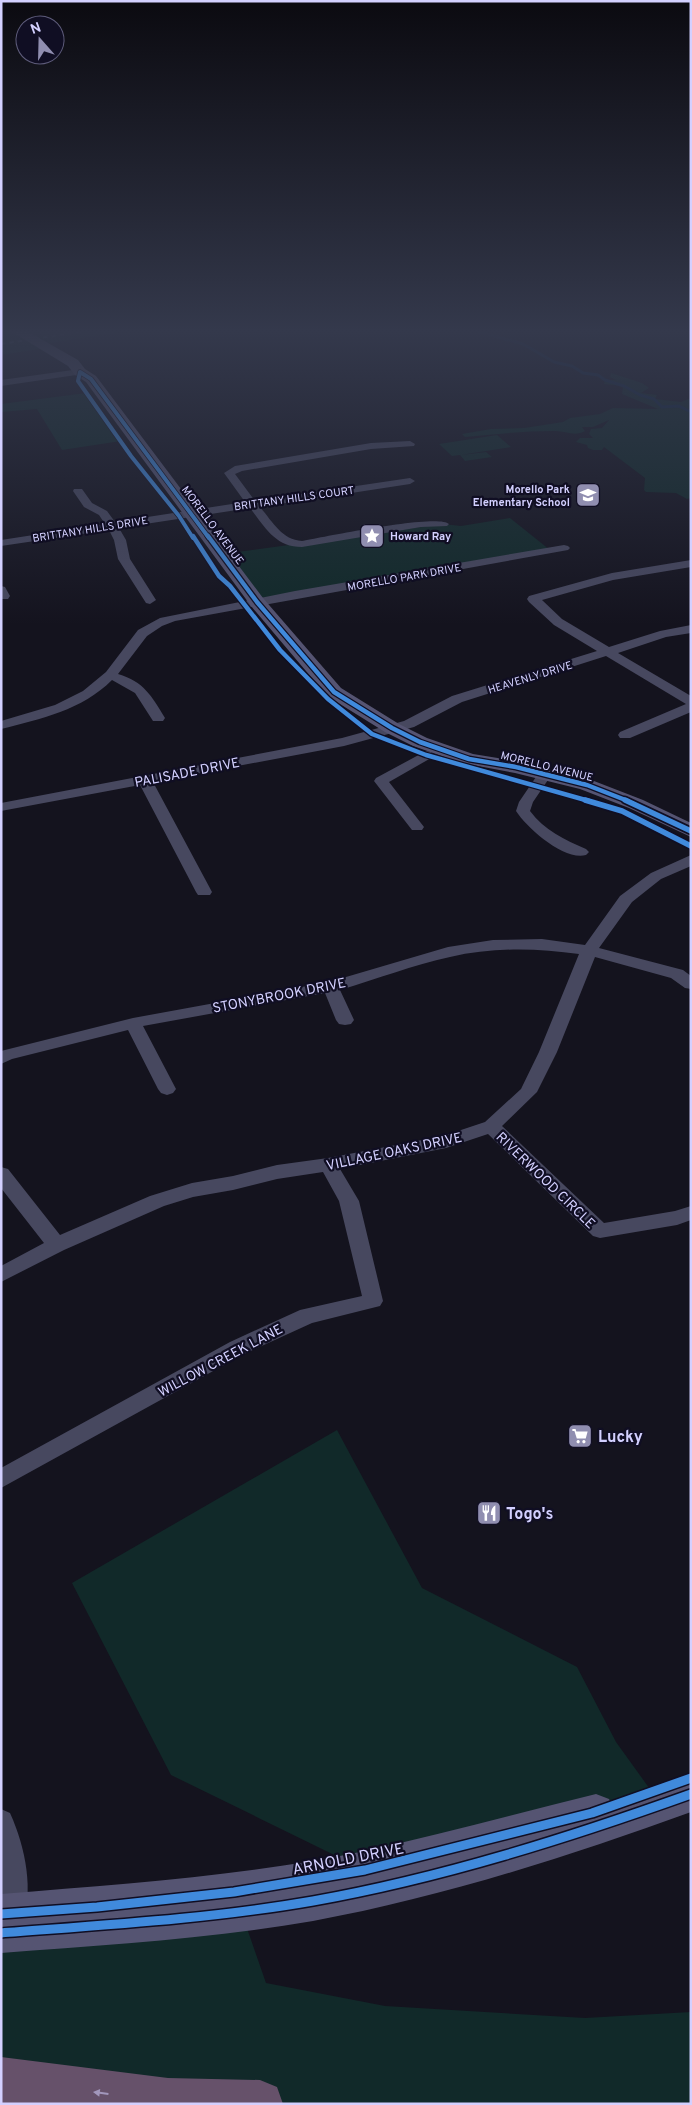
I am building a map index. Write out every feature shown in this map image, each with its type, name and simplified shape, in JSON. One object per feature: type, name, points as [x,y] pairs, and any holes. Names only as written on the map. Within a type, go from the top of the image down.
[{"type":"highway","points":[[1,2080],[177,2102],[260,2104]]},
{"type":"street","name":"MORELLO AVENUE","points":[[111,428],[131,456],[185,514],[219,576],[251,604],[334,692],[392,728],[420,742],[469,759],[541,780],[622,811],[691,846]]},
{"type":"street","points":[[410,444],[394,444],[338,451],[232,470],[230,472],[231,477],[252,504],[283,540],[290,544],[302,544],[421,524],[443,524]]},
{"type":"street","name":"BRITTANY HILLS COURT","points":[[185,514],[410,482]]},
{"type":"street","points":[[78,491],[88,505],[103,513],[113,527],[120,540],[124,558],[150,600]]},
{"type":"street","name":"BRITTANY HILLS DRIVE","points":[[1,543],[113,527],[185,514]]},
{"type":"street","name":"MORELLO PARK DRIVE","points":[[1,725],[34,717],[67,704],[91,691],[109,676],[135,638],[158,624],[186,616],[564,548]]},
{"type":"street","points":[[691,563],[612,577],[533,599],[558,622],[691,702]]},
{"type":"street","name":"MORELLO AVENUE","points":[[251,604],[280,650],[328,699],[372,734],[426,755],[541,780],[587,785],[628,801],[691,831]]},
{"type":"street","name":"HEAVENLY DRIVE","points":[[372,734],[409,724],[457,699],[664,634],[691,629]]},
{"type":"street","points":[[109,676],[129,681],[142,690],[158,718]]},
{"type":"street","points":[[625,735],[691,707]]},
{"type":"street","name":"PALISADE DRIVE","points":[[1,806],[344,742],[372,734]]},
{"type":"street","points":[[417,827],[381,780],[426,755]]},
{"type":"street","points":[[145,780],[204,892]]},
{"type":"street","points":[[541,780],[522,811],[529,821],[548,837],[581,852]]},
{"type":"street","name":"VILLAGE OAKS DRIVE","points":[[1,1275],[57,1245],[156,1201],[192,1190],[278,1172],[328,1165],[446,1142],[491,1126],[528,1092],[548,1052],[589,950],[626,899],[656,876],[691,860]]},
{"type":"street","name":"STONYBROOK DRIVE","points":[[1,1058],[6,1055],[133,1023],[331,987],[448,952],[494,945],[542,944],[589,950]]},
{"type":"street","points":[[589,950],[677,974],[691,984]]},
{"type":"street","points":[[331,987],[345,1020]]},
{"type":"street","points":[[133,1023],[167,1089]]},
{"type":"street","name":"RIVERWOOD CIRCLE","points":[[491,1126],[600,1231],[676,1218],[691,1213]]},
{"type":"street","name":"WILLOW CREEK LANE","points":[[1,1479],[237,1348],[307,1316],[373,1301],[349,1201],[328,1165]]},
{"type":"street","points":[[1,1174],[57,1245]]},
{"type":"street","name":"ARNOLD DRIVE","points":[[6,1924],[106,1906],[234,1892],[365,1870],[592,1813],[691,1778]]},
{"type":"street","points":[[1,1822],[14,1875],[6,1924],[179,1918],[311,1901],[375,1889],[435,1874],[588,1830],[691,1794]]},
{"type":"green space","points":[[49,428],[112,428],[121,441],[62,450]]},
{"type":"green space","points":[[583,428],[585,431],[578,434],[544,431],[465,437],[462,434],[491,429]]},
{"type":"green space","points":[[691,428],[691,498],[687,499],[676,493],[646,492],[644,490],[645,478],[604,447],[602,450],[593,450],[588,448],[587,445],[576,442],[580,438],[593,438],[589,434],[591,429]]},
{"type":"green space","points":[[497,435],[511,447],[461,455],[486,452],[492,457],[465,461],[460,455],[452,456],[439,444]]},
{"type":"green space","points":[[510,518],[550,550],[257,602],[222,554],[443,524],[461,526]]},
{"type":"green space","points":[[337,1430],[422,1588],[577,1667],[616,1742],[652,1792],[365,1870],[171,1775],[72,1583]]},
{"type":"green space","points":[[241,1911],[266,1983],[385,2006],[585,2018],[691,2012],[691,2104],[260,2104],[1,2080],[1,1933]]},
{"type":"cycle path","points":[[111,428],[179,516],[219,576],[230,586],[280,650],[328,699],[372,734],[426,755],[537,785],[622,811],[691,846]]},
{"type":"cycle path","points":[[128,428],[257,602],[334,692],[392,728],[420,742],[469,759],[516,767],[587,785],[636,804],[691,831]]},
{"type":"cycle path","points":[[1,1914],[97,1907],[234,1892],[365,1870],[592,1813],[691,1778]]},
{"type":"cycle path","points":[[1,1933],[157,1921],[274,1907],[361,1892],[457,1869],[552,1841],[691,1794]]},
{"type":"place","name":"Morello Park Elementary School","points":[[588,495]]},
{"type":"place","name":"Howard Ray","points":[[372,536]]},
{"type":"place","name":"Lucky","points":[[580,1436]]},
{"type":"place","name":"Togo's","points":[[489,1513]]}]
